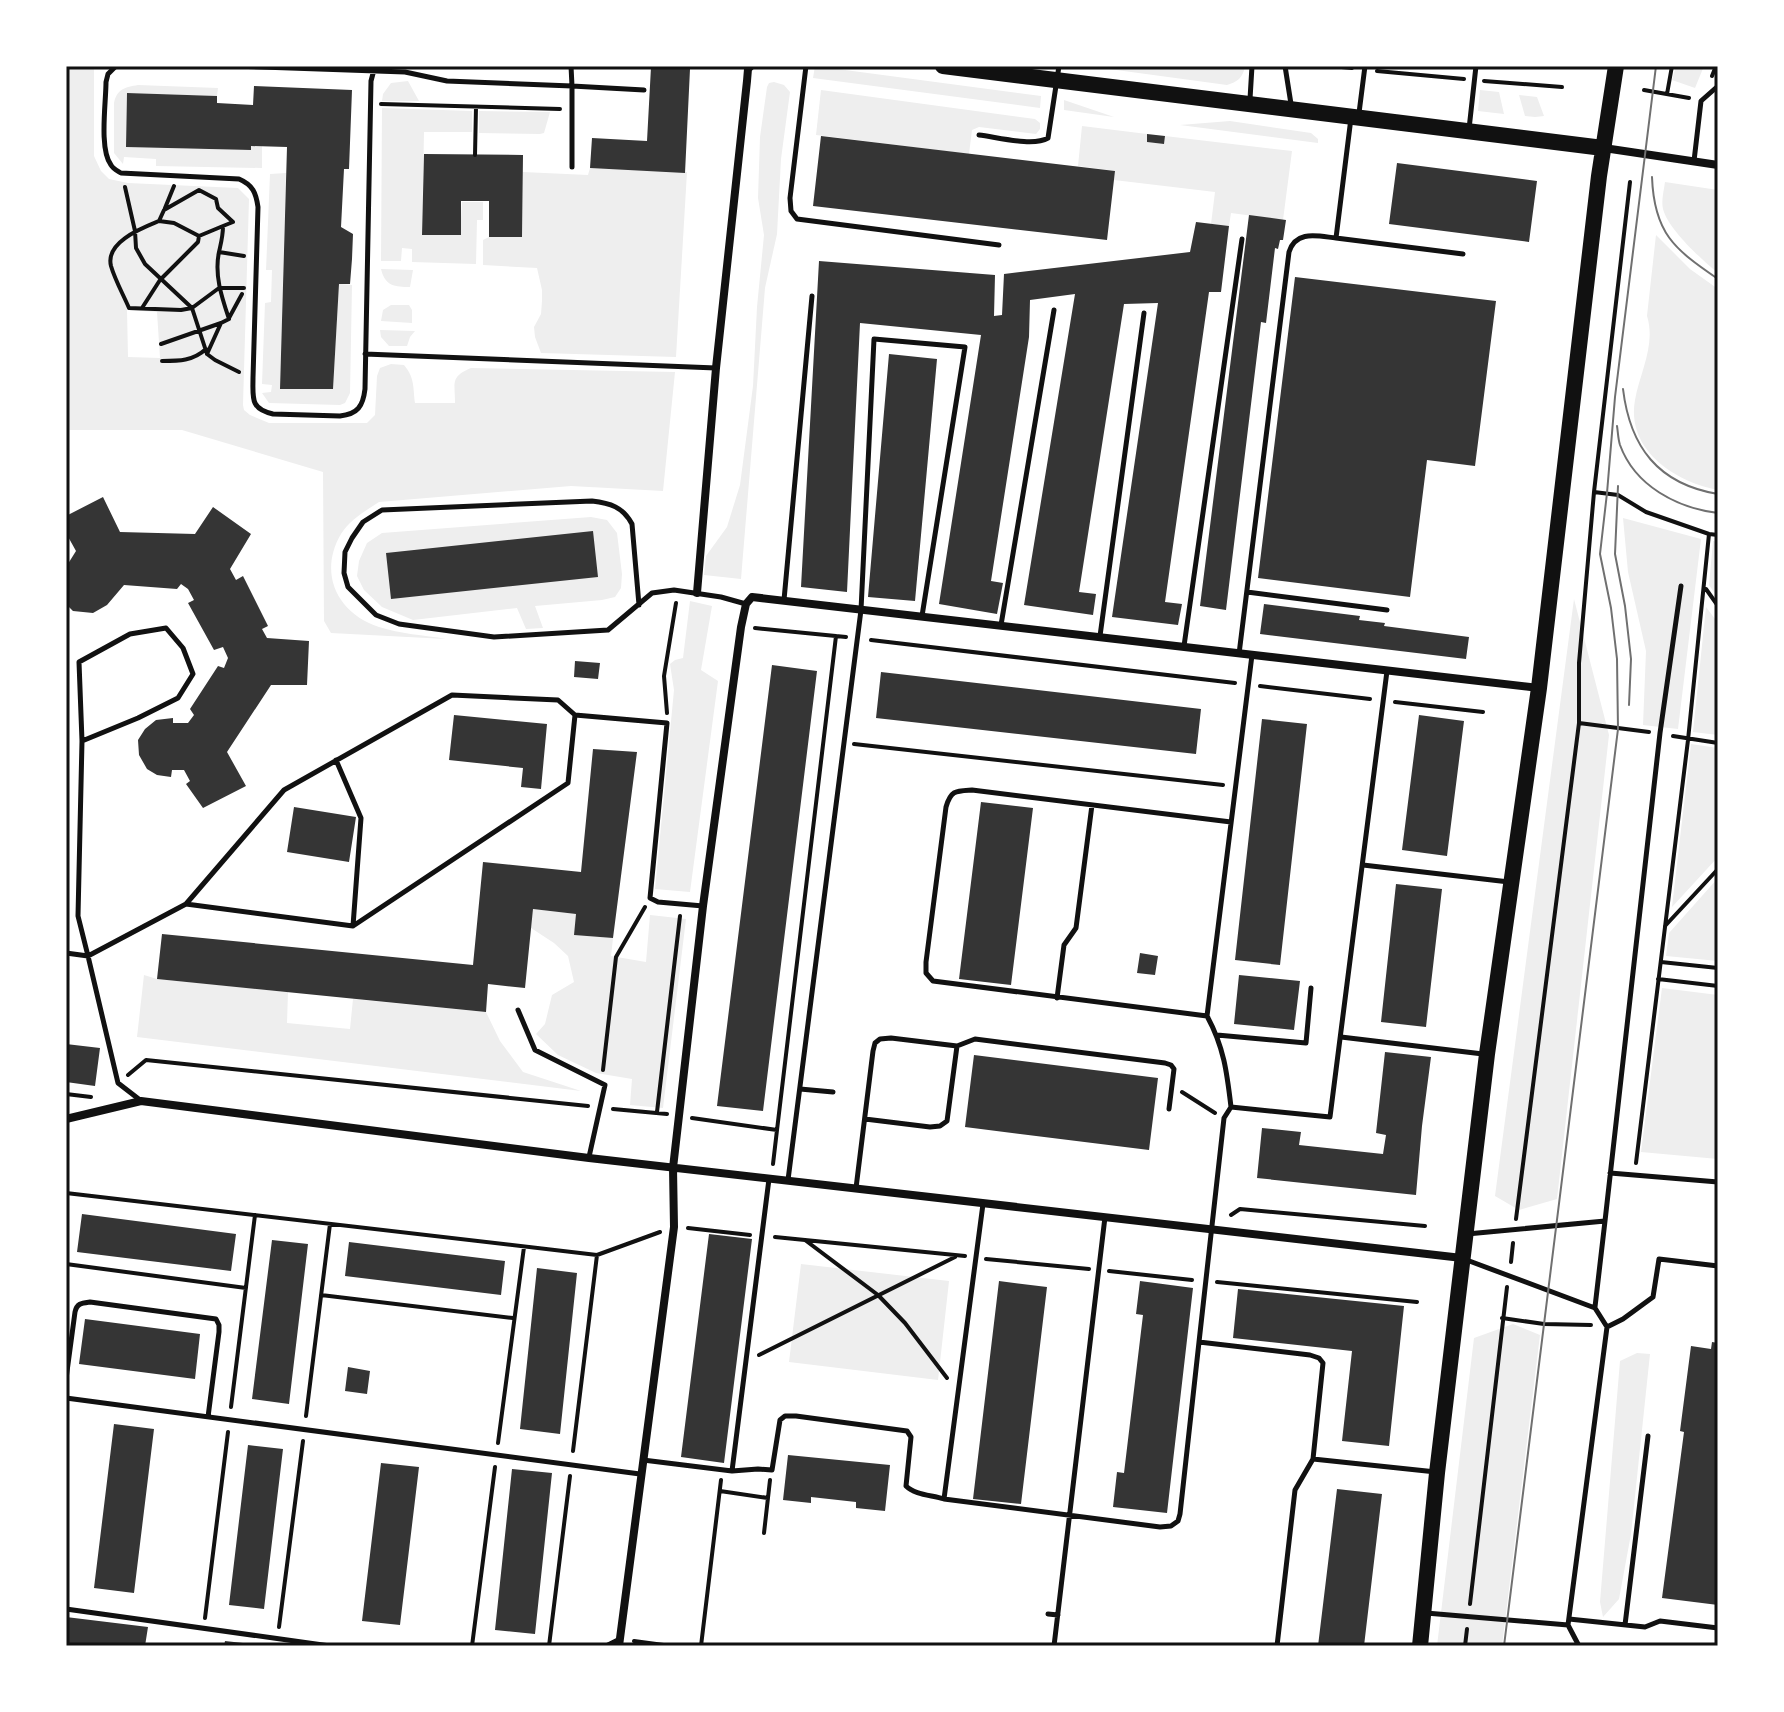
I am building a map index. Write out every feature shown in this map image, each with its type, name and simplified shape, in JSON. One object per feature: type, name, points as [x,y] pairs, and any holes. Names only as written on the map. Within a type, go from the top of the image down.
[{"type":"main road","points":[[943,66],[1058,73],[1249,104],[1603,148]]},
{"type":"main road","points":[[1420,1646],[1437,1473],[1487,1054],[1539,688],[1603,148],[1616,66]]},
{"type":"street","points":[[697,593],[716,368],[748,69],[751,66]]},
{"type":"street","points":[[1603,148],[1718,165]]},
{"type":"street","points":[[619,1643],[674,1227],[673,1168],[703,906],[741,627],[749,601],[784,600],[1539,688]]},
{"type":"street","points":[[66,1119],[141,1101],[673,1168],[1463,1258]]},
{"type":"lane","points":[[116,66],[108,74],[106,82],[105,143],[111,165],[121,173],[239,179],[254,189],[258,207],[253,399],[259,409],[273,414],[349,415],[357,411],[364,401],[374,69]]},
{"type":"lane","points":[[231,66],[374,69],[447,81],[644,90]]},
{"type":"lane","points":[[571,66],[572,167]]},
{"type":"lane","points":[[806,66],[790,198],[791,211],[797,219],[999,245]]},
{"type":"lane","points":[[1249,104],[1252,66]]},
{"type":"lane","points":[[1285,66],[1292,109]]},
{"type":"lane","points":[[1468,131],[1476,66]]},
{"type":"lane","points":[[1336,238],[1364,68]]},
{"type":"lane","points":[[979,135],[1032,142],[1048,138],[1058,73]]},
{"type":"lane","points":[[1694,162],[1701,101],[1718,86]]},
{"type":"lane","points":[[1239,654],[1292,243],[1299,237],[1313,235],[1463,254]]},
{"type":"lane","points":[[1184,647],[1242,239]]},
{"type":"lane","points":[[784,600],[812,296]]},
{"type":"lane","points":[[1001,626],[1054,310]]},
{"type":"lane","points":[[1099,637],[1144,313]]},
{"type":"lane","points":[[788,1181],[861,610],[874,339],[965,347],[922,616]]},
{"type":"lane","points":[[365,354],[716,368]]},
{"type":"lane","points":[[639,605],[632,524],[627,513],[610,503],[592,501],[382,510],[363,522],[345,552],[344,573],[348,587],[376,615],[399,624],[494,637],[608,630],[639,605],[652,593],[674,590],[749,601]]},
{"type":"lane","points":[[1595,1308],[1660,733],[1681,586]]},
{"type":"lane","points":[[1247,592],[1387,610]]},
{"type":"lane","points":[[82,741],[178,698],[193,674],[183,648],[166,628],[130,634],[79,662],[82,741],[78,916],[118,1083],[141,1101]]},
{"type":"lane","points":[[642,1460],[732,1471],[772,1470],[777,1427],[785,1416],[900,1429],[907,1431],[911,1437],[906,1486],[910,1490],[944,1499],[1160,1527],[1171,1526],[1178,1521],[1224,1118],[1231,1107],[1226,1063],[1207,1016],[1252,655]]},
{"type":"lane","points":[[1231,1107],[1330,1117],[1387,671]]},
{"type":"lane","points":[[66,953],[88,956],[186,904],[284,790],[452,695],[558,700],[575,715],[667,723],[650,898],[658,902],[703,906]]},
{"type":"lane","points":[[186,904],[353,926],[568,783],[575,715]]},
{"type":"lane","points":[[336,760],[361,818],[353,926]]},
{"type":"lane","points":[[1207,1016],[933,981],[926,973],[946,807],[955,791],[972,790],[1231,822]]},
{"type":"lane","points":[[1057,998],[1064,945],[1076,928],[1092,805]]},
{"type":"lane","points":[[1363,865],[1512,883]]},
{"type":"lane","points":[[1217,1035],[1306,1043],[1311,988]]},
{"type":"lane","points":[[518,1010],[535,1050],[605,1085],[589,1158]]},
{"type":"lane","points":[[1341,1037],[1487,1054]]},
{"type":"lane","points":[[856,1188],[873,1051],[880,1039],[957,1046],[975,1039],[1165,1063],[1174,1069],[1169,1109]]},
{"type":"lane","points":[[865,1119],[930,1127],[947,1121],[957,1046]]},
{"type":"lane","points":[[800,1089],[833,1092]]},
{"type":"lane","points":[[1610,1173],[1718,1182]]},
{"type":"lane","points":[[732,1471],[770,1179]]},
{"type":"lane","points":[[944,1499],[983,1203]]},
{"type":"lane","points":[[1054,1646],[1105,1216]]},
{"type":"lane","points":[[1466,1234],[1605,1221]]},
{"type":"lane","points":[[1463,1258],[1595,1308],[1607,1327],[1569,1622],[1579,1646]]},
{"type":"lane","points":[[1607,1327],[1653,1297],[1659,1259],[1718,1266]]},
{"type":"lane","points":[[66,1379],[75,1312],[81,1303],[216,1319],[219,1332],[208,1417]]},
{"type":"lane","points":[[1199,1342],[1310,1355],[1323,1363],[1313,1459],[1295,1490],[1277,1646]]},
{"type":"lane","points":[[66,1398],[640,1474]]},
{"type":"lane","points":[[1625,1625],[1648,1436]]},
{"type":"lane","points":[[1313,1459],[1437,1473]]},
{"type":"lane","points":[[66,1609],[330,1646]]},
{"type":"lane","points":[[1424,1613],[1645,1627],[1660,1621],[1718,1628]]},
{"type":"lane","points":[[1048,1614],[1058,1615]]},
{"type":"lane","points":[[606,1646],[619,1643]]},
{"type":"path","points":[[1331,66],[1562,87]]},
{"type":"path","points":[[1667,94],[1672,66]]},
{"type":"path","points":[[1644,90],[1701,101],[1716,66]]},
{"type":"path","points":[[371,104],[572,109]]},
{"type":"path","points":[[475,155],[476,107]]},
{"type":"path","points":[[121,173],[136,248],[145,264],[192,308],[207,352],[215,360],[253,378]]},
{"type":"path","points":[[159,221],[178,176]]},
{"type":"path","points":[[1465,1646],[1502,1318],[1579,723],[1579,663],[1594,492],[1630,182]]},
{"type":"path","points":[[164,210],[199,190],[216,199],[218,208],[233,222],[199,236]]},
{"type":"path","points":[[199,236],[174,223],[159,221],[135,231],[115,248],[110,254],[111,265],[129,308],[181,310],[192,308],[219,288],[244,288]]},
{"type":"path","points":[[161,344],[229,319],[219,288],[223,226]]},
{"type":"path","points":[[142,308],[160,280],[198,242],[199,236]]},
{"type":"path","points":[[219,252],[242,255],[256,262]]},
{"type":"path","points":[[162,361],[189,360],[207,352],[221,323]]},
{"type":"path","points":[[1594,492],[1618,495],[1646,512],[1718,535]]},
{"type":"path","points":[[1635,1174],[1688,740],[1709,534]]},
{"type":"path","points":[[1705,587],[1718,606]]},
{"type":"path","points":[[667,723],[664,676],[675,603],[697,593]]},
{"type":"path","points":[[741,627],[1483,712]]},
{"type":"path","points":[[770,1179],[836,636]]},
{"type":"path","points":[[1579,723],[1718,743]]},
{"type":"path","points":[[844,743],[1235,786]]},
{"type":"path","points":[[1665,927],[1718,869]]},
{"type":"path","points":[[605,1085],[602,1074],[616,957],[650,898]]},
{"type":"path","points":[[657,1112],[682,905]]},
{"type":"path","points":[[1661,962],[1718,968]]},
{"type":"path","points":[[1658,979],[1718,986]]},
{"type":"path","points":[[66,1094],[96,1098],[146,1060],[657,1112],[777,1130]]},
{"type":"path","points":[[1190,1097],[1224,1118]]},
{"type":"path","points":[[66,1193],[597,1255],[674,1227],[1417,1302]]},
{"type":"path","points":[[1211,1229],[1240,1209],[1425,1226]]},
{"type":"path","points":[[804,1240],[878,1295],[905,1323],[958,1392]]},
{"type":"path","points":[[746,1362],[958,1256]]},
{"type":"path","points":[[66,1264],[246,1288]]},
{"type":"path","points":[[321,1295],[514,1318]]},
{"type":"path","points":[[1502,1318],[1607,1327]]},
{"type":"path","points":[[701,1646],[723,1470]]},
{"type":"path","points":[[764,1533],[772,1470]]},
{"type":"path","points":[[720,1491],[768,1498]]},
{"type":"path","points":[[619,1643],[671,1646]]},
{"type":"shaded area","points":[[66,66],[94,66],[94,156],[109,179],[128,183],[238,188],[249,199],[243,405],[250,415],[269,423],[367,423],[375,415],[380,368],[391,364],[404,365],[408,370],[415,403],[455,403],[457,377],[471,368],[675,372],[663,491],[571,486],[379,502],[345,529],[334,549],[331,563],[332,577],[342,602],[364,621],[379,627],[446,639],[331,633],[324,621],[323,472],[182,430],[66,430]],"holes":[[[127,310],[157,312],[160,358],[128,357]]]},
{"type":"shaded area","points":[[815,66],[1041,96],[1040,108],[813,78]]},
{"type":"shaded area","points":[[1087,66],[1245,66],[1239,79],[1227,85]]},
{"type":"shaded area","points":[[1676,66],[1704,66],[1695,88],[1672,80]]},
{"type":"shaded area","points":[[408,81],[419,101],[382,101],[391,83]]},
{"type":"shaded area","points":[[774,82],[784,85],[790,92],[781,159],[777,234],[765,288],[741,579],[704,575],[706,556],[727,527],[740,485],[753,386],[764,235],[758,198],[760,137],[767,87]]},
{"type":"shaded area","points":[[138,85],[218,88],[217,96],[127,93],[126,147],[250,150],[251,146],[262,146],[262,168],[156,166],[156,159],[124,157],[123,164],[114,153],[114,103],[122,90]]},
{"type":"shaded area","points":[[821,90],[1035,119],[1040,123],[1040,129],[1036,134],[979,127],[972,130],[969,154],[816,135]]},
{"type":"shaded area","points":[[1480,90],[1499,92],[1504,114],[1478,111]]},
{"type":"shaded area","points":[[1519,95],[1537,97],[1544,116],[1525,116]]},
{"type":"shaded area","points":[[1064,100],[1114,117],[1064,110]]},
{"type":"shaded area","points":[[382,108],[472,111],[472,132],[424,132],[422,234],[460,235],[462,202],[483,202],[483,220],[477,220],[476,264],[412,262],[412,249],[402,248],[401,261],[381,261]]},
{"type":"shaded area","points":[[479,111],[550,112],[544,133],[540,134],[479,133]]},
{"type":"shaded area","points":[[1230,121],[1311,133],[1318,143],[1180,125]]},
{"type":"shaded area","points":[[1082,126],[1147,134],[1147,142],[1164,144],[1165,136],[1292,151],[1283,220],[1231,213],[1229,226],[1211,224],[1215,192],[1114,180],[1115,171],[1078,166]]},
{"type":"shaded area","points":[[590,168],[687,172],[676,357],[541,353],[534,327],[541,314],[542,301],[537,268],[483,265],[483,240],[489,237],[522,237],[523,172],[588,175]]},
{"type":"shaded area","points":[[286,173],[280,388],[333,389],[339,284],[352,285],[350,393],[345,403],[340,405],[269,403],[262,393],[271,392],[272,385],[262,384],[265,303],[271,302],[272,270],[266,270],[270,174]]},
{"type":"shaded area","points":[[1665,182],[1718,190],[1718,273],[1671,226],[1662,203]]},
{"type":"shaded area","points":[[1656,235],[1690,269],[1718,289],[1718,490],[1686,480],[1657,461],[1638,434],[1634,418],[1635,400],[1650,337],[1647,316]]},
{"type":"shaded area","points":[[381,269],[413,270],[410,287],[391,284]]},
{"type":"shaded area","points":[[391,305],[409,305],[412,323],[381,321],[383,310]]},
{"type":"shaded area","points":[[380,330],[415,331],[407,346],[389,346],[381,337]]},
{"type":"shaded area","points":[[591,517],[607,520],[617,533],[621,588],[615,597],[602,600],[535,606],[543,628],[526,629],[517,608],[413,620],[382,607],[364,590],[357,576],[359,561],[367,543],[382,533]]},
{"type":"shaded area","points":[[1623,518],[1701,539],[1678,729],[1643,725],[1646,651],[1628,572]]},
{"type":"shaded area","points":[[1713,541],[1718,542],[1718,598],[1709,585]]},
{"type":"shaded area","points":[[1574,599],[1609,735],[1557,1199],[1519,1210],[1495,1196]]},
{"type":"shaded area","points":[[690,601],[712,606],[701,670],[718,681],[690,892],[655,889],[674,690],[670,664],[683,658]]},
{"type":"shaded area","points":[[1706,607],[1718,623],[1718,735],[1693,732]]},
{"type":"shaded area","points":[[1691,744],[1718,748],[1718,857],[1672,907]]},
{"type":"shaded area","points":[[1718,878],[1718,961],[1666,956],[1669,933]]},
{"type":"shaded area","points":[[533,909],[576,914],[575,935],[613,938],[611,956],[646,962],[650,915],[686,919],[663,1108],[630,1105],[632,1079],[596,1073],[558,1055],[536,1034],[545,1024],[552,995],[574,982],[568,956],[531,928]]},
{"type":"shaded area","points":[[144,975],[157,979],[288,992],[287,1023],[350,1029],[353,999],[486,1012],[500,1041],[523,1072],[581,1091],[137,1037]]},
{"type":"shaded area","points":[[1662,988],[1718,995],[1718,1159],[1641,1152]]},
{"type":"shaded area","points":[[801,1264],[949,1281],[938,1380],[789,1362]]},
{"type":"shaded area","points":[[1513,1324],[1540,1335],[1502,1646],[1437,1646],[1474,1338]]},
{"type":"shaded area","points":[[1637,1353],[1650,1354],[1631,1534],[1619,1599],[1603,1617],[1600,1602],[1620,1361]]},
{"type":"building","points":[[651,67],[690,69],[685,173],[590,168],[592,138],[647,141]]},
{"type":"building","points":[[254,86],[352,90],[349,169],[344,169],[341,227],[353,234],[352,259],[350,284],[339,284],[333,389],[280,389],[287,147],[251,146],[251,150],[126,147],[127,93],[217,96],[217,103],[253,105]]},
{"type":"building","points":[[1147,134],[1165,136],[1164,144],[1147,142]]},
{"type":"building","points":[[821,136],[1115,171],[1107,240],[813,206]]},
{"type":"building","points":[[424,154],[523,155],[522,237],[489,237],[489,201],[461,201],[461,235],[422,235]]},
{"type":"building","points":[[1397,163],[1537,181],[1529,242],[1389,224]]},
{"type":"building","points":[[1249,215],[1286,220],[1283,240],[1280,240],[1278,249],[1275,248],[1266,323],[1261,322],[1226,610],[1200,606]]},
{"type":"building","points":[[1196,222],[1229,226],[1221,292],[1209,292],[1165,602],[1182,604],[1178,625],[1112,617],[1158,303],[1124,304],[1079,592],[1096,594],[1093,615],[1024,605],[1075,294],[1030,300],[1029,337],[991,581],[1003,583],[997,614],[939,604],[981,335],[860,323],[847,592],[801,587],[819,261],[995,275],[994,316],[1002,315],[1004,274],[1190,252]]},
{"type":"building","points":[[1295,277],[1496,301],[1475,466],[1427,460],[1410,597],[1258,578]]},
{"type":"building","points":[[889,354],[937,359],[915,601],[868,597]]},
{"type":"building","points":[[103,497],[120,532],[195,534],[213,507],[251,534],[230,569],[236,580],[243,576],[268,626],[262,629],[267,638],[309,641],[307,685],[271,685],[227,752],[246,786],[203,808],[186,784],[190,781],[184,770],[172,770],[171,777],[157,775],[147,769],[139,755],[138,740],[156,720],[173,718],[173,723],[188,723],[194,715],[190,709],[218,666],[224,668],[228,658],[223,647],[214,650],[188,603],[194,600],[181,584],[177,589],[124,585],[107,605],[93,613],[73,611],[66,604],[66,567],[76,551],[66,533],[66,516]]},
{"type":"building","points":[[593,531],[598,577],[391,599],[386,553]]},
{"type":"building","points":[[1264,604],[1360,616],[1359,620],[1385,623],[1384,626],[1469,637],[1466,659],[1260,634]]},
{"type":"building","points":[[575,661],[600,663],[598,679],[574,677]]},
{"type":"building","points":[[772,665],[817,671],[763,1111],[717,1106]]},
{"type":"building","points":[[881,672],[1201,709],[1196,754],[876,718]]},
{"type":"building","points":[[454,715],[547,724],[541,789],[521,787],[523,768],[449,760]]},
{"type":"building","points":[[1419,715],[1464,721],[1447,856],[1402,850]]},
{"type":"building","points":[[1262,719],[1307,724],[1280,965],[1235,960]]},
{"type":"building","points":[[593,749],[637,752],[613,938],[574,935],[576,914],[533,909],[525,988],[488,984],[486,1012],[157,979],[162,934],[473,965],[483,862],[581,872]]},
{"type":"building","points":[[981,802],[1033,808],[1011,985],[959,979]]},
{"type":"building","points":[[294,807],[356,817],[349,862],[287,852]]},
{"type":"building","points":[[1396,884],[1442,889],[1426,1027],[1381,1022]]},
{"type":"building","points":[[1140,953],[1158,956],[1155,975],[1137,973]]},
{"type":"building","points":[[1239,975],[1300,981],[1294,1030],[1234,1024]]},
{"type":"building","points":[[66,1044],[100,1048],[95,1086],[66,1082]]},
{"type":"building","points":[[1385,1052],[1431,1057],[1416,1195],[1257,1178],[1262,1128],[1301,1132],[1299,1145],[1383,1154],[1386,1135],[1376,1133]]},
{"type":"building","points":[[974,1055],[1158,1078],[1149,1150],[965,1127]]},
{"type":"building","points":[[82,1214],[236,1234],[231,1271],[77,1252]]},
{"type":"building","points":[[709,1234],[752,1239],[724,1463],[681,1457]]},
{"type":"building","points":[[272,1240],[308,1244],[289,1404],[252,1399]]},
{"type":"building","points":[[349,1242],[505,1261],[501,1295],[345,1276]]},
{"type":"building","points":[[537,1268],[577,1273],[560,1434],[520,1429]]},
{"type":"building","points":[[999,1281],[1047,1287],[1021,1504],[973,1499]]},
{"type":"building","points":[[1140,1281],[1193,1288],[1167,1513],[1113,1507],[1117,1472],[1124,1473],[1143,1315],[1136,1314]]},
{"type":"building","points":[[1238,1289],[1404,1306],[1389,1446],[1342,1441],[1352,1351],[1233,1338]]},
{"type":"building","points":[[85,1319],[200,1334],[195,1379],[79,1364]]},
{"type":"building","points":[[1712,1342],[1718,1343],[1718,1605],[1662,1598],[1684,1432],[1680,1431],[1691,1346],[1711,1349]]},
{"type":"building","points":[[348,1367],[370,1371],[367,1394],[345,1391]]},
{"type":"building","points":[[114,1424],[154,1429],[134,1593],[94,1588]]},
{"type":"building","points":[[248,1445],[283,1449],[264,1609],[229,1605]]},
{"type":"building","points":[[788,1455],[890,1465],[885,1511],[856,1508],[856,1502],[811,1497],[811,1503],[783,1500]]},
{"type":"building","points":[[381,1463],[419,1467],[400,1625],[362,1621]]},
{"type":"building","points":[[512,1469],[552,1473],[535,1634],[495,1630]]},
{"type":"building","points":[[1337,1489],[1382,1494],[1364,1646],[1318,1646]]},
{"type":"building","points":[[66,1617],[148,1627],[145,1646],[66,1646]]},
{"type":"building","points":[[225,1641],[252,1644],[252,1646],[224,1646]]},
{"type":"tram line","points":[[1504,1646],[1618,729],[1617,659],[1600,554],[1615,397],[1656,66]]},
{"type":"tram line","points":[[1652,177],[1657,212],[1669,238],[1689,258],[1718,279]]},
{"type":"tram line","points":[[1623,389],[1632,428],[1651,460],[1679,482],[1718,494]]},
{"type":"tram line","points":[[1617,426],[1620,445],[1627,459],[1647,483],[1673,500],[1718,513]]},
{"type":"tram line","points":[[1618,486],[1615,554],[1631,659],[1629,705]]}]
